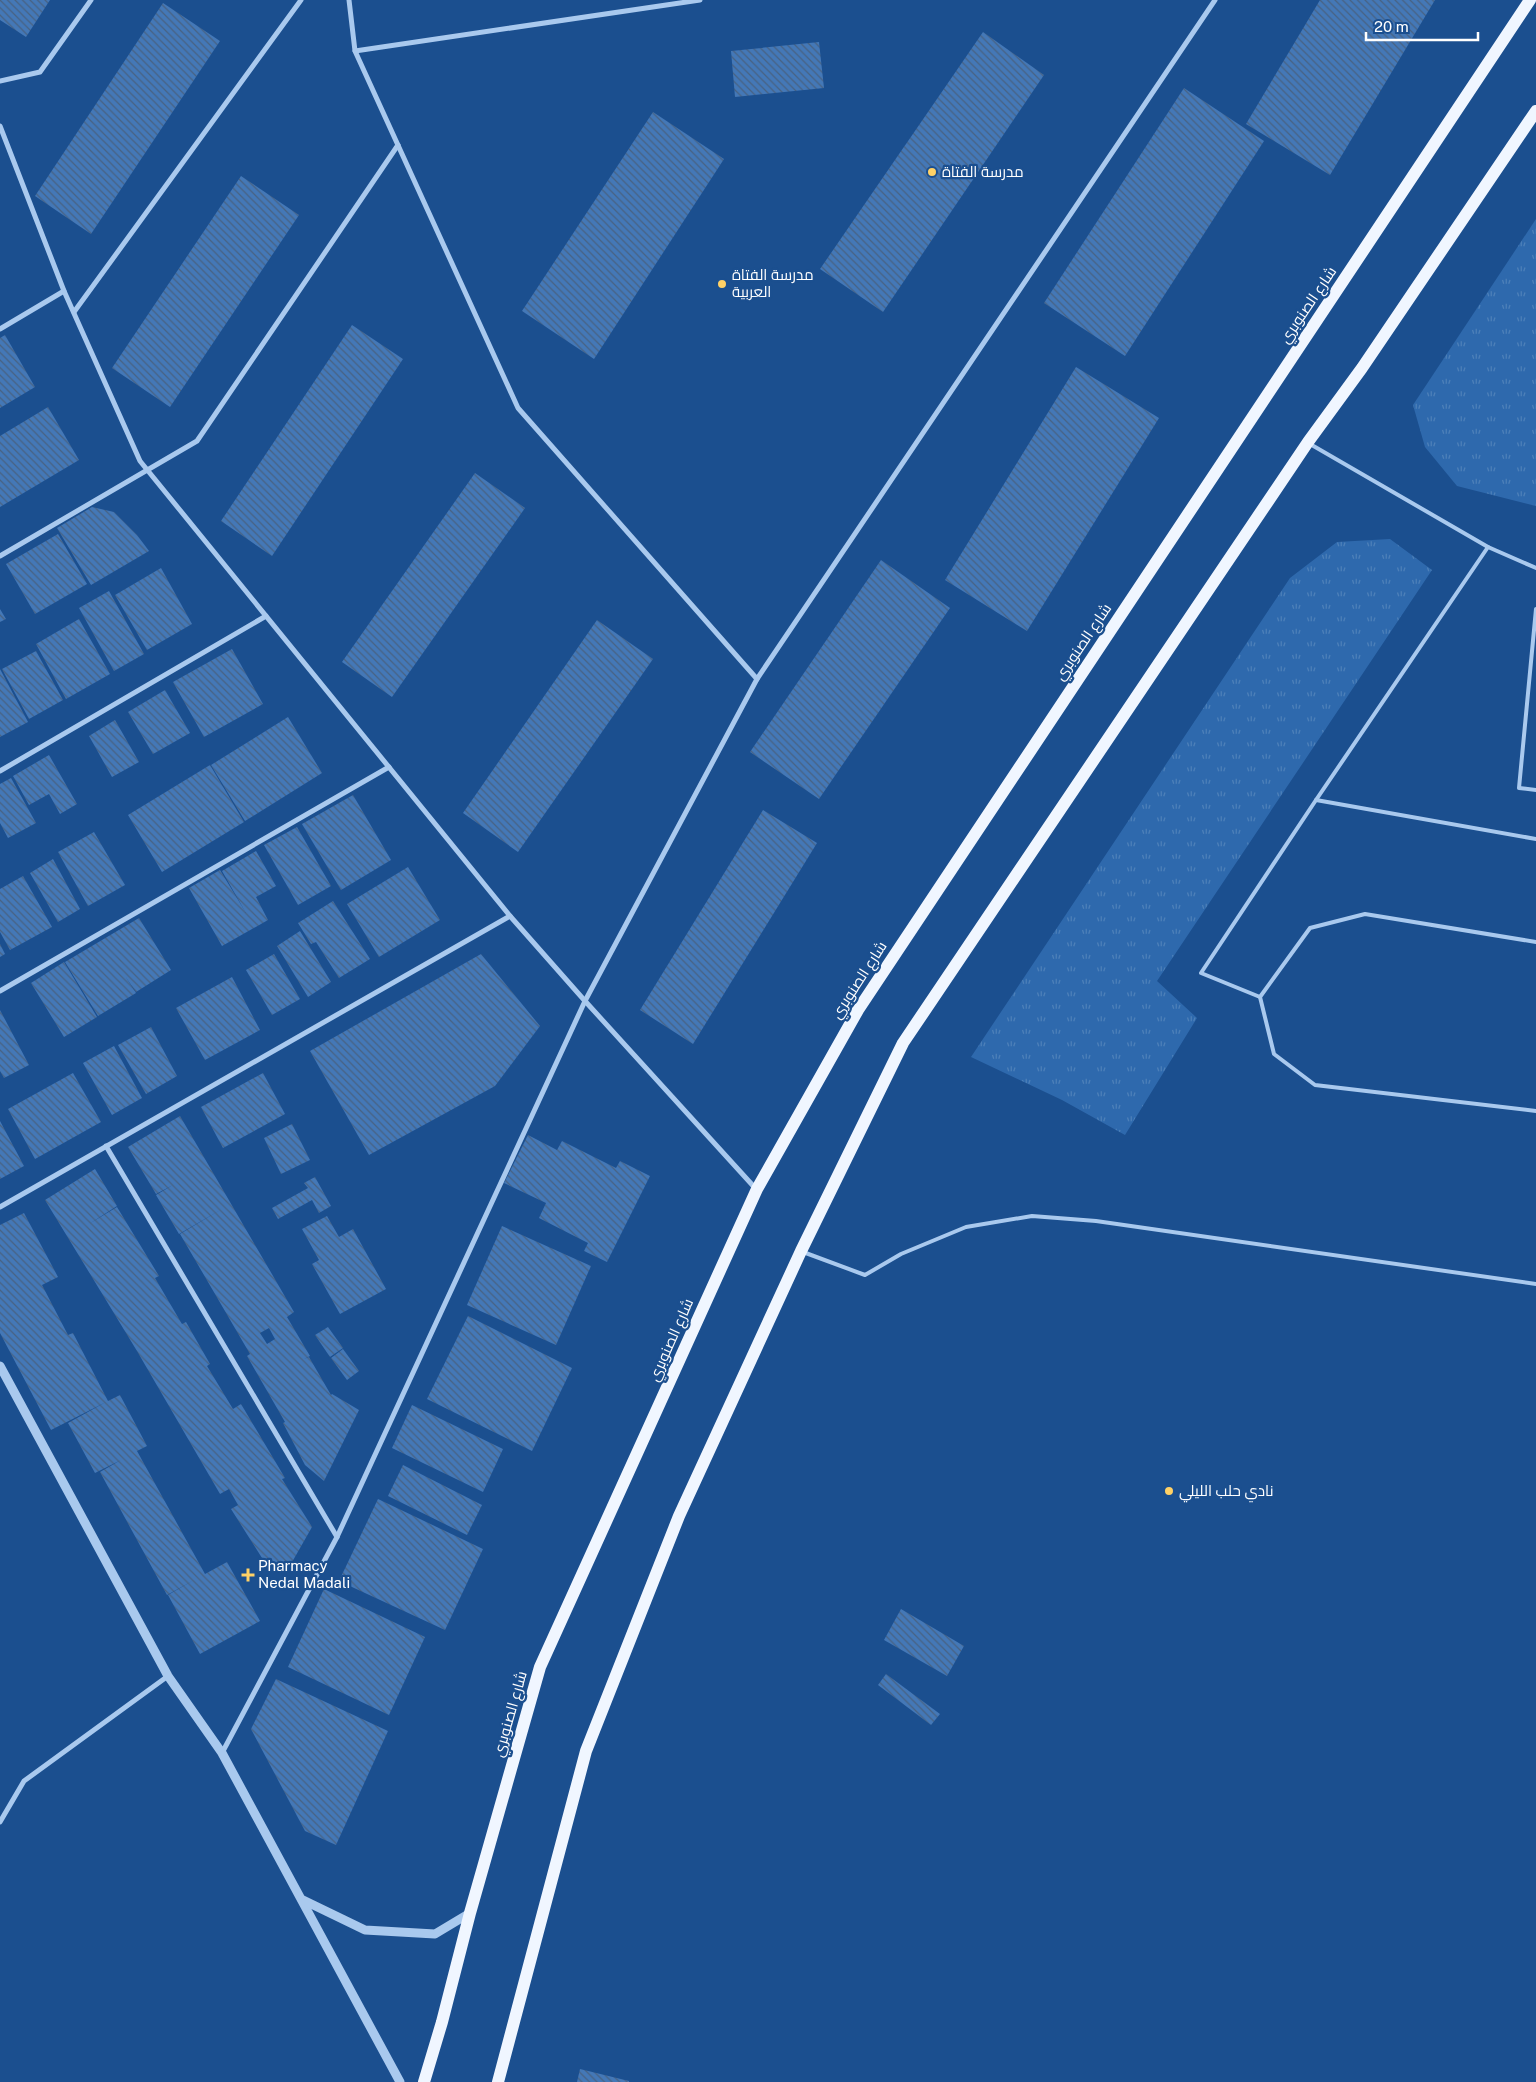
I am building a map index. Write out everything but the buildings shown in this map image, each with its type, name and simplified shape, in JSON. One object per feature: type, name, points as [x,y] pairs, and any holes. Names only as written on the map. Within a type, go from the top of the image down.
[{"type":"main road","name":"شارع الصنوبري","points":[[424,2082],[540,1667],[757,1189],[858,1010],[1530,0]]},
{"type":"main road","points":[[498,2082],[586,1752],[679,1516],[801,1251],[904,1043],[1308,442],[1362,368],[1536,111]]},
{"type":"street","points":[[0,81],[40,72],[91,0]]},
{"type":"street","points":[[74,312],[301,0]]},
{"type":"street","points":[[349,0],[355,51],[518,408],[757,679]]},
{"type":"street","points":[[355,51],[700,0]]},
{"type":"street","points":[[222,1753],[337,1537],[584,1001],[757,679],[1215,0]]},
{"type":"street","points":[[0,126],[64,291],[140,461],[510,916],[584,1001],[757,1189]]},
{"type":"street","points":[[0,556],[196,441],[398,145]]},
{"type":"street","points":[[0,329],[64,291]]},
{"type":"street","points":[[0,771],[266,616]]},
{"type":"street","points":[[0,991],[390,767]]},
{"type":"street","points":[[0,1207],[510,916]]},
{"type":"street","points":[[106,1146],[337,1537]]},
{"type":"street","points":[[0,1366],[168,1676],[222,1753],[304,1900],[400,2082]]},
{"type":"street","points":[[0,1822],[24,1782],[168,1676]]},
{"type":"street","points":[[304,1900],[365,1930],[435,1934],[470,1913]]},
{"type":"lane","points":[[1308,442],[1488,547],[1536,568]]},
{"type":"lane","points":[[1260,997],[1201,973],[1488,547]]},
{"type":"lane","points":[[1536,609],[1519,788],[1536,790]]},
{"type":"lane","points":[[1316,800],[1536,840]]},
{"type":"lane","points":[[1536,942],[1365,914],[1310,928],[1260,997],[1274,1054],[1315,1085],[1536,1111]]},
{"type":"lane","points":[[801,1251],[865,1275],[900,1254],[966,1227],[1032,1216],[1096,1221],[1536,1284]]},
{"type":"green space","points":[[1536,219],[1536,506],[1457,486],[1425,447],[1413,405]]},
{"type":"green space","points":[[1390,539],[1432,570],[1157,981],[1197,1018],[1125,1135],[1062,1100],[971,1057],[1290,578],[1337,542]]},
{"type":"place","name":"مدرسة الفتاة","points":[[932,172]]},
{"type":"place","name":"مدرسة الفتاة العربية","points":[[722,284]]},
{"type":"place","name":"نادي حلب الليلي","points":[[1169,1491]]},
{"type":"place","name":"Pharmacy Nedal Madali","points":[[248,1575]]}]
